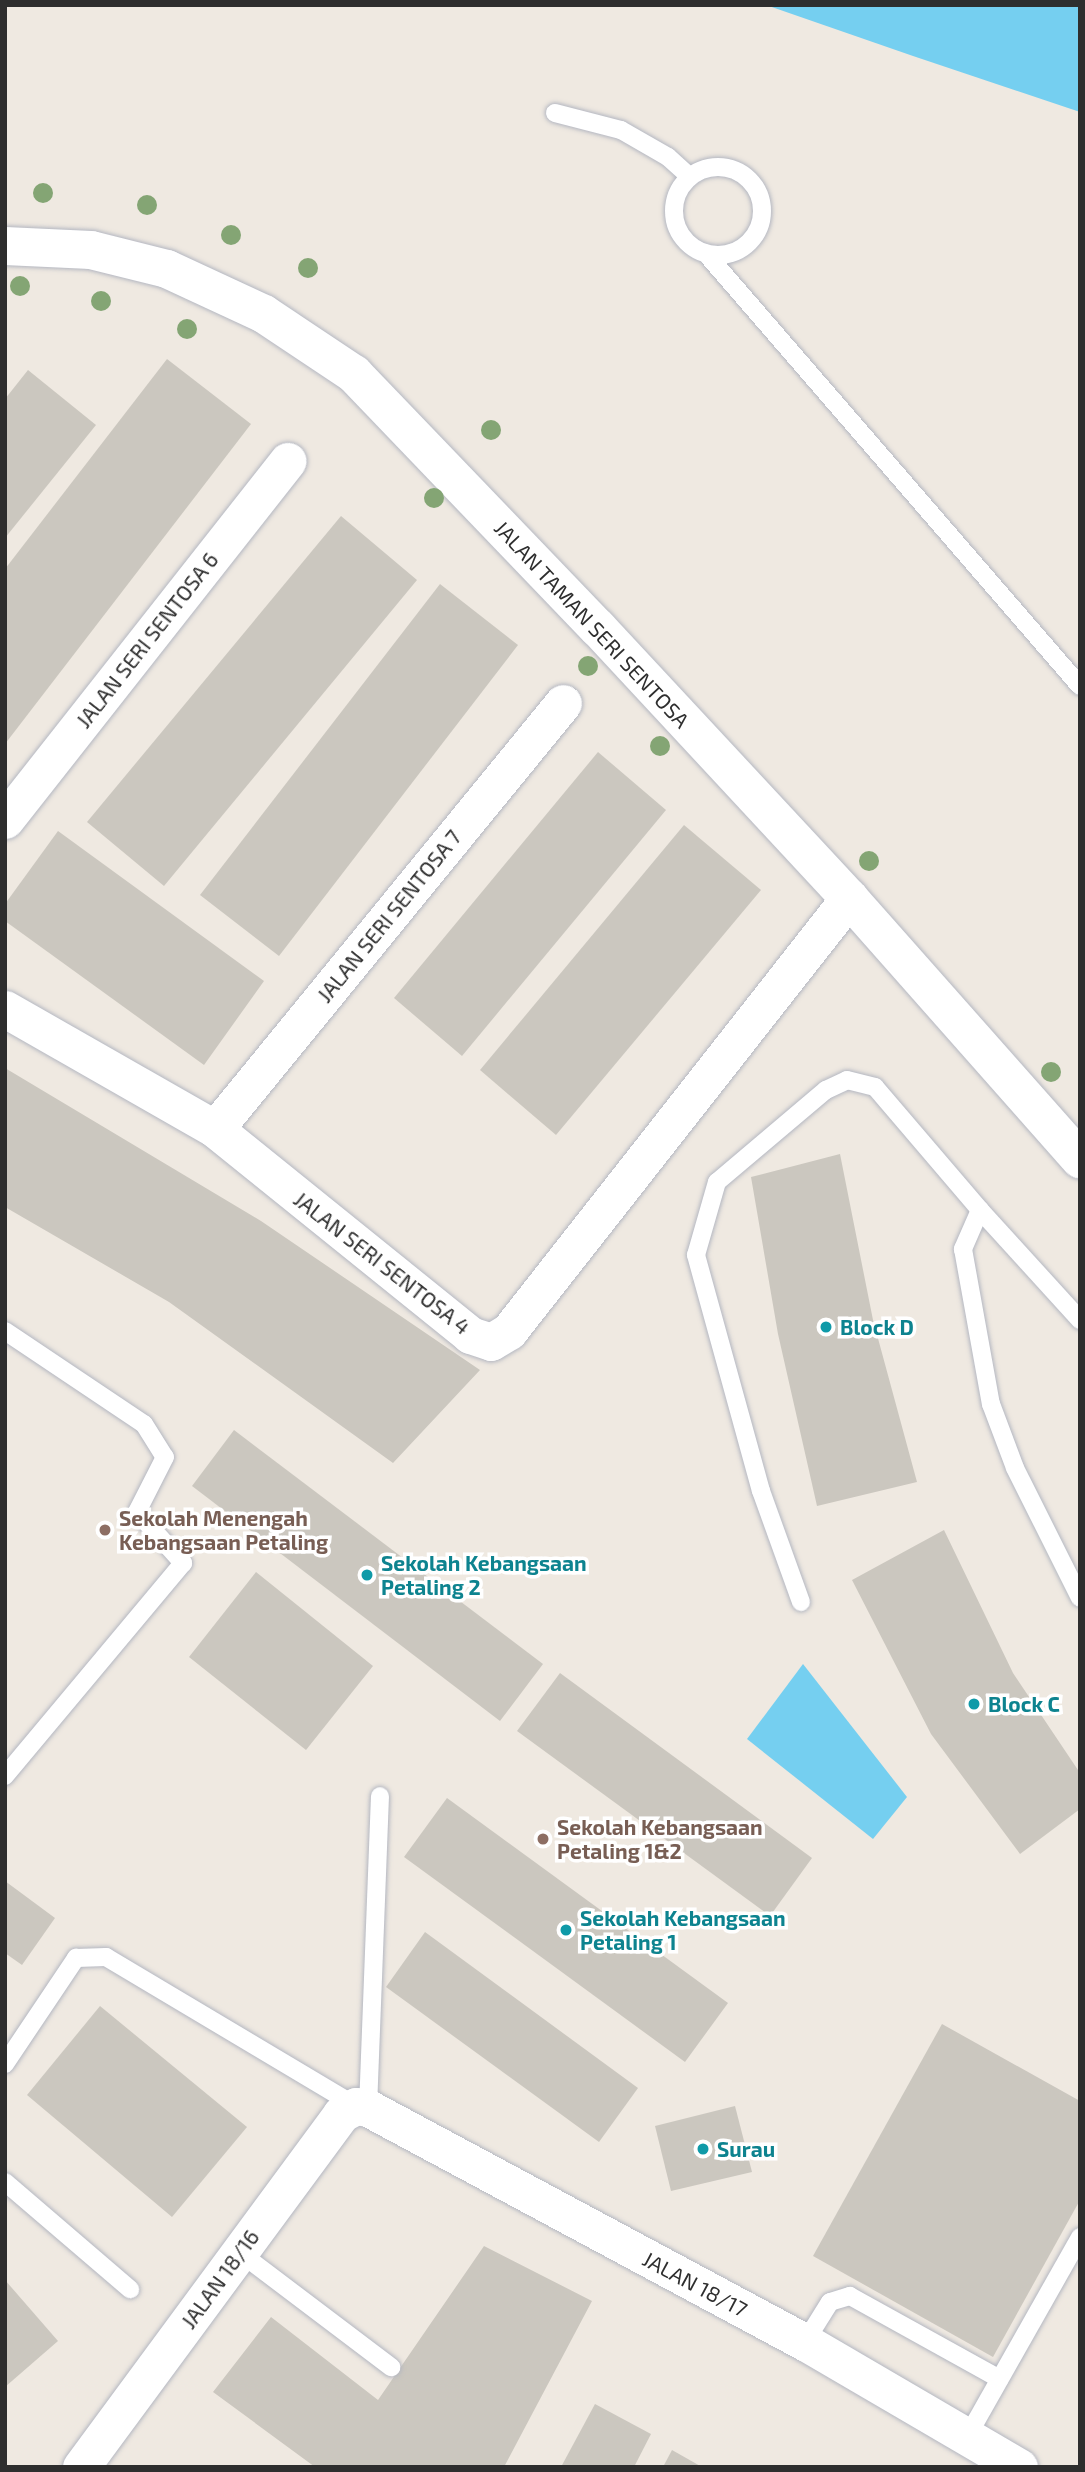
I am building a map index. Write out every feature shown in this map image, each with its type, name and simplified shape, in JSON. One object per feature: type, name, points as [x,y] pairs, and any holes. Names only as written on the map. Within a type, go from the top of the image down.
[{"type":"main road","name":"JALAN TAMAN SERI SENTOSA","points":[[5,246],[91,250],[167,269],[264,314],[354,374],[598,628],[849,898],[1080,1159]]},
{"type":"street","name":"JALAN SERI SENTOSA 6","points":[[5,820],[289,460]]},
{"type":"street","name":"JALAN SERI SENTOSA 7","points":[[215,1129],[563,703]]},
{"type":"street","name":"JALAN SERI SENTOSA 4","points":[[5,1009],[215,1129],[470,1335],[491,1342],[509,1331],[849,898]]},
{"type":"street","name":"JALAN 18/16","points":[[82,2467],[341,2114],[362,2107]]},
{"type":"street","name":"JALAN 18/17","points":[[362,2107],[804,2342],[1019,2467]]},
{"type":"lane","points":[[555,113],[621,130],[668,157],[688,175]]},
{"type":"lane","points":[[709,257],[734,253],[757,233],[763,203],[747,175],[718,165],[688,175],[673,203],[679,234],[709,257],[1080,686]]},
{"type":"lane","points":[[801,1602],[761,1491],[696,1255],[717,1182],[826,1090],[847,1080],[875,1087],[1079,1324]]},
{"type":"lane","points":[[981,1210],[963,1249],[991,1404],[1015,1468],[1080,1598]]},
{"type":"lane","points":[[5,1331],[144,1424],[165,1457],[137,1512],[183,1563],[5,1776]]},
{"type":"lane","points":[[5,2064],[76,1958],[106,1958],[362,2107],[380,1796]]},
{"type":"lane","points":[[5,2182],[130,2289]]},
{"type":"lane","points":[[968,2437],[1080,2237]]},
{"type":"lane","points":[[239,2252],[391,2367]]},
{"type":"lane","points":[[804,2342],[830,2302],[850,2296],[1000,2379]]},
{"type":"water","points":[[766,5],[1080,5],[1080,112],[913,56]]},
{"type":"water","points":[[803,1664],[907,1797],[873,1839],[747,1739]]},
{"type":"building","points":[[167,359],[251,424],[5,744],[5,569]]},
{"type":"building","points":[[28,370],[96,425],[5,538],[5,399]]},
{"type":"building","points":[[341,516],[417,580],[164,886],[87,822]]},
{"type":"building","points":[[440,584],[518,645],[279,956],[200,895]]},
{"type":"building","points":[[598,752],[666,810],[462,1056],[394,998]]},
{"type":"building","points":[[684,825],[761,890],[556,1135],[480,1070]]},
{"type":"building","points":[[58,831],[264,981],[204,1065],[5,921],[5,904]]},
{"type":"building","points":[[5,1068],[261,1221],[480,1370],[393,1463],[169,1302],[5,1207]]},
{"type":"building","name":"Block D","points":[[840,1154],[873,1320],[917,1482],[817,1506],[778,1334],[751,1177]]},
{"type":"building","name":"Sekolah Kebangsaan Petaling 2","points":[[234,1430],[543,1664],[500,1721],[192,1486]]},
{"type":"building","name":"Block C","points":[[944,1530],[1013,1673],[1080,1773],[1080,1809],[1020,1854],[931,1734],[852,1580]]},
{"type":"building","points":[[256,1572],[373,1666],[306,1750],[189,1657]]},
{"type":"building","points":[[560,1673],[812,1858],[770,1916],[517,1731]]},
{"type":"building","name":"Sekolah Kebangsaan Petaling 1","points":[[447,1798],[728,2003],[685,2062],[404,1857]]},
{"type":"building","points":[[5,1881],[55,1918],[22,1965],[5,1953]]},
{"type":"building","points":[[425,1932],[638,2088],[599,2142],[386,1987]]},
{"type":"building","points":[[100,2006],[247,2127],[172,2217],[27,2095]]},
{"type":"building","points":[[942,2024],[1080,2101],[1080,2200],[993,2357],[813,2256]]},
{"type":"building","name":"Surau","points":[[735,2106],[752,2172],[671,2191],[655,2126]]},
{"type":"building","points":[[484,2246],[592,2301],[504,2467],[315,2467],[213,2392],[271,2317],[378,2400]]},
{"type":"building","points":[[5,2280],[58,2341],[5,2387]]},
{"type":"building","points":[[595,2404],[651,2434],[634,2467],[561,2467]]},
{"type":"building","points":[[672,2450],[702,2467],[663,2467]]},
{"type":"place","name":"Block D","points":[[826,1327]]},
{"type":"place","name":"Sekolah Menengah Kebangsaan Petaling","points":[[105,1530]]},
{"type":"place","name":"Sekolah Kebangsaan Petaling 2","points":[[367,1575]]},
{"type":"place","name":"Block C","points":[[974,1704]]},
{"type":"place","name":"Sekolah Kebangsaan Petaling 1&2","points":[[543,1839]]},
{"type":"place","name":"Sekolah Kebangsaan Petaling 1","points":[[566,1930]]},
{"type":"place","name":"Surau","points":[[703,2149]]}]
